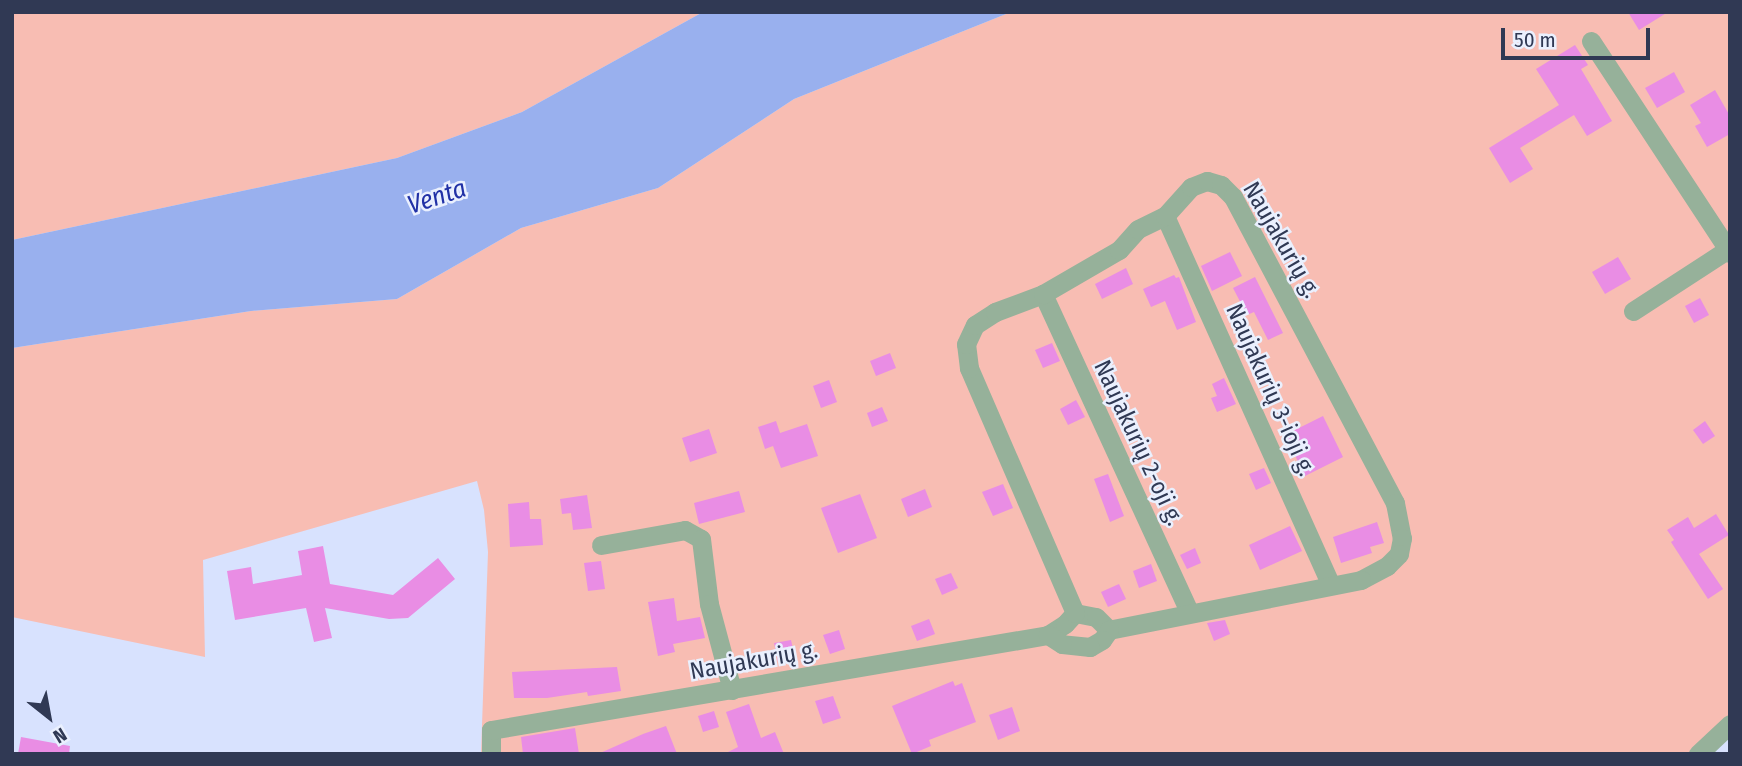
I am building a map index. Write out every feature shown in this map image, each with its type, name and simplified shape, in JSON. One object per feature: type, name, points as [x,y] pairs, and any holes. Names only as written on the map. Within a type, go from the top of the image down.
[{"type":"street","points":[[1591,41],[1729,250],[1633,311]]},
{"type":"street","name":"Naujakurių g.","points":[[491,754],[491,730],[1048,635],[1076,613],[969,368],[966,344],[975,325],[995,312],[1043,294],[1119,250],[1138,229],[1165,216],[1191,187],[1207,181],[1221,185],[1233,197],[1395,503],[1402,538],[1399,554],[1387,566],[1361,580],[1330,584],[1109,630],[1102,640],[1090,647],[1062,644],[1048,635]]},
{"type":"street","name":"Naujakurių 3-ioji g.","points":[[1165,216],[1330,584]]},
{"type":"street","name":"Naujakurių 2-oji g.","points":[[1043,294],[1189,612]]},
{"type":"street","points":[[601,545],[685,530],[701,539],[709,604],[732,690]]},
{"type":"street","points":[[1076,613],[1096,617],[1109,630]]},
{"type":"street","points":[[1698,754],[1730,724]]},
{"type":"shaded area","points":[[12,12],[703,12],[522,112],[397,158],[12,240]]},
{"type":"shaded area","points":[[1011,12],[1730,12],[1730,715],[1688,754],[481,754],[488,552],[484,510],[477,481],[203,560],[205,657],[12,617],[12,348],[251,311],[397,299],[521,228],[658,188],[794,99]]},
{"type":"water","name":"Venta","points":[[703,12],[1011,12],[794,99],[658,188],[521,228],[397,299],[251,311],[12,348],[12,240],[397,158],[522,112]]},
{"type":"building","points":[[1628,12],[1668,12],[1639,30]]},
{"type":"building","points":[[1575,45],[1588,65],[1581,69],[1612,121],[1587,136],[1574,115],[1520,148],[1533,169],[1510,183],[1489,148],[1559,105],[1536,69]]},
{"type":"building","points":[[1674,72],[1685,92],[1657,108],[1645,88]]},
{"type":"building","points":[[1715,90],[1730,116],[1730,134],[1707,147],[1695,126],[1701,123],[1690,105]]},
{"type":"building","points":[[1230,252],[1242,276],[1212,291],[1201,266]]},
{"type":"building","points":[[1618,257],[1631,279],[1605,294],[1592,272]]},
{"type":"building","points":[[1126,268],[1133,284],[1102,299],[1095,284]]},
{"type":"building","points":[[1174,275],[1179,277],[1196,322],[1177,330],[1165,301],[1151,307],[1143,289]]},
{"type":"building","points":[[1255,277],[1283,333],[1268,340],[1254,312],[1247,315],[1233,288]]},
{"type":"building","points":[[1700,298],[1709,315],[1694,323],[1685,306]]},
{"type":"building","points":[[1052,343],[1060,361],[1043,368],[1035,350]]},
{"type":"building","points":[[890,353],[896,368],[876,376],[870,361]]},
{"type":"building","points":[[1224,378],[1236,404],[1217,412],[1211,398],[1217,396],[1212,384]]},
{"type":"building","points":[[829,380],[837,402],[821,408],[813,386]]},
{"type":"building","points":[[1076,400],[1085,417],[1068,425],[1060,409]]},
{"type":"building","points":[[882,407],[888,421],[872,427],[867,413]]},
{"type":"building","points":[[1323,416],[1343,457],[1305,476],[1285,435]]},
{"type":"building","points":[[776,421],[780,433],[807,424],[818,456],[781,468],[773,446],[765,449],[758,427]]},
{"type":"building","points":[[1705,421],[1715,436],[1703,444],[1693,430]]},
{"type":"building","points":[[709,429],[717,453],[690,462],[682,438]]},
{"type":"building","points":[[1264,468],[1271,483],[1256,490],[1249,474]]},
{"type":"building","points":[[1108,474],[1124,516],[1110,522],[1094,479]]},
{"type":"building","points":[[1003,484],[1013,508],[993,516],[982,492]]},
{"type":"building","points":[[925,489],[932,507],[908,517],[901,499]]},
{"type":"building","points":[[739,491],[745,512],[699,524],[694,503]]},
{"type":"building","points":[[860,494],[877,538],[838,553],[821,508]]},
{"type":"building","points":[[587,495],[592,528],[573,530],[571,513],[562,514],[560,499]]},
{"type":"building","points":[[529,502],[530,519],[541,519],[543,545],[510,547],[508,504]]},
{"type":"building","points":[[1716,514],[1729,535],[1699,554],[1723,589],[1708,599],[1671,542],[1674,540],[1667,530],[1688,517],[1694,528]]},
{"type":"building","points":[[1377,522],[1384,543],[1370,547],[1372,553],[1341,563],[1333,537]]},
{"type":"building","points":[[1290,526],[1302,551],[1260,570],[1249,545]]},
{"type":"building","points":[[323,546],[330,584],[393,595],[438,558],[455,579],[408,618],[389,619],[325,608],[332,638],[314,642],[306,608],[235,620],[227,571],[251,567],[253,584],[302,575],[298,551]]},
{"type":"building","points":[[1195,548],[1201,563],[1187,569],[1180,555]]},
{"type":"building","points":[[601,561],[605,589],[588,591],[584,563]]},
{"type":"building","points":[[1151,564],[1157,581],[1139,588],[1133,571]]},
{"type":"building","points":[[951,573],[958,588],[942,595],[935,579]]},
{"type":"building","points":[[1119,584],[1126,599],[1108,607],[1101,592]]},
{"type":"building","points":[[674,598],[677,621],[700,617],[705,638],[673,644],[675,652],[658,656],[648,602]]},
{"type":"building","points":[[929,619],[935,634],[917,641],[911,626]]},
{"type":"building","points":[[1225,620],[1230,634],[1214,641],[1207,623]]},
{"type":"building","points":[[839,630],[845,649],[830,654],[823,635]]},
{"type":"building","points":[[791,640],[795,658],[778,662],[774,643]]},
{"type":"building","points":[[617,667],[621,691],[588,696],[587,692],[547,698],[514,698],[512,672]]},
{"type":"building","points":[[953,681],[955,686],[962,683],[976,722],[929,740],[931,746],[912,754],[892,706]]},
{"type":"building","points":[[833,696],[841,718],[823,724],[815,701]]},
{"type":"building","points":[[749,704],[761,738],[775,732],[784,754],[724,754],[738,747],[726,712]]},
{"type":"building","points":[[1012,707],[1020,731],[998,740],[989,715]]},
{"type":"building","points":[[714,711],[719,727],[703,732],[698,716]]},
{"type":"building","points":[[666,726],[677,754],[598,754],[643,734]]},
{"type":"building","points":[[575,728],[579,754],[523,754],[521,737]]},
{"type":"building","points":[[21,737],[70,746],[69,754],[18,754]]}]
